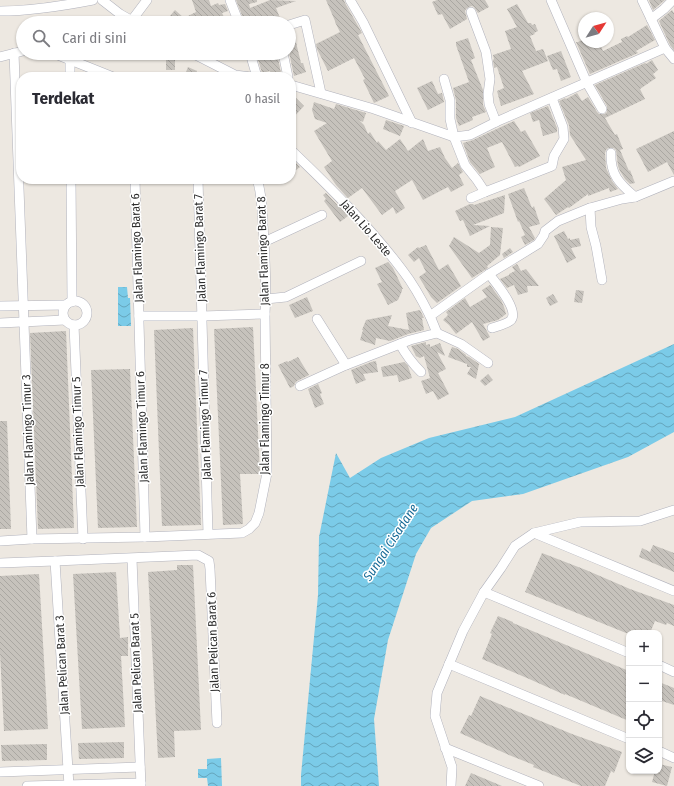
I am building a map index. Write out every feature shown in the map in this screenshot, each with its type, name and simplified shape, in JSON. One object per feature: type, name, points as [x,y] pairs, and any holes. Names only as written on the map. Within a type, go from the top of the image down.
[{"type":"street","points":[[0,12],[93,0]]},
{"type":"street","points":[[102,0],[124,16]]},
{"type":"street","points":[[138,16],[147,0]]},
{"type":"street","points":[[230,0],[236,16]]},
{"type":"street","points":[[350,0],[363,22],[412,123]]},
{"type":"street","points":[[551,0],[587,83],[602,109]]},
{"type":"street","points":[[642,0],[665,48],[674,59]]},
{"type":"street","points":[[651,19],[673,0]]},
{"type":"street","points":[[471,12],[486,52],[490,79],[488,94],[489,104],[496,122]]},
{"type":"street","points":[[296,23],[304,20],[321,94]]},
{"type":"street","points":[[296,86],[374,109],[454,137],[470,135],[496,122],[665,48]]},
{"type":"street","points":[[0,57],[16,53]]},
{"type":"street","name":"Jalan Flamingo Timur 3","points":[[18,60],[18,72]]},
{"type":"street","points":[[70,72],[70,60],[100,72]]},
{"type":"street","points":[[205,60],[228,72]]},
{"type":"street","points":[[252,60],[256,72]]},
{"type":"street","points":[[284,60],[287,72]]},
{"type":"street","points":[[444,79],[450,100],[450,119],[454,137],[465,165],[485,192]]},
{"type":"street","points":[[471,198],[552,166],[554,156],[564,139],[563,127],[552,98]]},
{"type":"street","points":[[611,153],[612,167],[615,175],[621,185],[635,197]]},
{"type":"street","name":"Jalan Lio Leste","points":[[296,155],[345,202],[404,271],[430,316],[437,333]]},
{"type":"street","points":[[430,316],[489,274],[538,244],[545,231],[558,221],[590,208],[635,197],[674,181]]},
{"type":"street","name":"Jalan Flamingo Timur 3","points":[[21,184],[23,306],[32,539]]},
{"type":"street","points":[[69,303],[71,184]]},
{"type":"street","name":"Jalan Flamingo Barat 6","points":[[135,184],[139,316]]},
{"type":"street","name":"Jalan Flamingo Barat 7","points":[[198,184],[202,316]]},
{"type":"street","name":"Jalan Flamingo Barat 8","points":[[259,184],[264,242],[266,299],[265,314]]},
{"type":"street","points":[[590,208],[590,227],[596,246],[602,280]]},
{"type":"street","points":[[264,242],[322,215]]},
{"type":"street","points":[[266,299],[286,297],[361,261]]},
{"type":"street","points":[[489,274],[510,303],[513,312],[513,318],[510,321],[492,328]]},
{"type":"street","points":[[0,306],[69,303],[76,301],[84,306],[86,313],[85,319],[80,324],[70,324],[65,320],[63,314],[64,307],[69,303]]},
{"type":"street","points":[[139,316],[265,314]]},
{"type":"street","name":"Jalan Flamingo Timur 8","points":[[208,534],[242,533],[255,523],[259,513],[267,473],[265,314]]},
{"type":"street","name":"Jalan Flamingo Timur 6","points":[[139,316],[145,537]]},
{"type":"street","name":"Jalan Flamingo Timur 7","points":[[202,316],[208,534]]},
{"type":"street","points":[[316,319],[346,365]]},
{"type":"street","points":[[0,323],[65,320]]},
{"type":"street","name":"Jalan Flamingo Timur 5","points":[[74,325],[82,539]]},
{"type":"street","points":[[300,386],[346,365],[410,340],[437,333],[461,344],[488,363]]},
{"type":"street","points":[[400,344],[407,357],[421,372]]},
{"type":"street","points":[[451,786],[452,767],[435,716],[437,693],[463,631],[484,592],[515,546],[534,533],[580,522],[640,521],[674,510]]},
{"type":"street","points":[[534,533],[674,591]]},
{"type":"street","points":[[0,541],[208,534]]},
{"type":"street","name":"Jalan Pelican Barat 6","points":[[132,558],[198,555],[209,561],[216,723]]},
{"type":"street","points":[[0,562],[132,558]]},
{"type":"street","name":"Jalan Pelican Barat 5","points":[[132,558],[141,784]]},
{"type":"street","name":"Jalan Pelican Barat 3","points":[[56,561],[69,786]]},
{"type":"street","points":[[484,592],[626,652]]},
{"type":"street","points":[[449,664],[627,738]]},
{"type":"street","points":[[661,666],[674,672]]},
{"type":"street","points":[[446,748],[539,786]]},
{"type":"street","points":[[662,752],[674,758]]},
{"type":"street","points":[[0,772],[140,767]]},
{"type":"street","points":[[27,786],[141,784]]},
{"type":"water","points":[[118,287],[127,287],[128,298],[130,298],[131,326],[118,326]]},
{"type":"water","name":"Sungai Cisadane","points":[[674,344],[674,432],[628,457],[523,494],[472,501],[431,528],[416,554],[388,640],[374,719],[379,786],[301,786],[318,595],[319,537],[336,453],[350,478],[381,458],[429,438],[515,417]]},
{"type":"water","points":[[221,758],[222,786],[208,786],[207,778],[198,778],[198,769],[207,769],[207,759]]},
{"type":"building","points":[[192,0],[209,0],[211,6],[218,3],[219,5],[225,4],[228,11],[222,13],[224,16],[188,16],[196,12]]},
{"type":"building","points":[[236,0],[257,0],[257,2],[249,4],[250,8],[270,0],[296,1],[276,8],[279,16],[242,16]]},
{"type":"building","points":[[326,0],[344,0],[362,33],[358,35],[389,96],[374,103],[363,80],[365,79],[354,58],[328,71],[316,44],[340,32]]},
{"type":"building","points":[[437,0],[485,0],[489,7],[478,13],[474,7],[469,7],[465,11],[467,19],[450,29],[442,14],[438,15],[432,2]]},
{"type":"building","points":[[649,0],[665,0],[653,10]]},
{"type":"building","points":[[517,4],[528,23],[531,23],[532,25],[535,24],[538,31],[530,36],[536,51],[543,49],[548,61],[522,71],[534,94],[501,106],[497,91],[504,88],[497,67],[494,68],[493,55],[511,49],[505,31],[517,27],[507,9]]},
{"type":"building","points":[[175,10],[182,16],[170,16]]},
{"type":"building","points":[[672,10],[674,13],[674,50],[670,45],[659,21]]},
{"type":"building","points":[[647,25],[655,40],[636,51],[638,53],[590,74],[579,48],[602,48],[603,51],[609,48],[614,48],[614,46],[622,42],[621,39],[627,36],[628,37]]},
{"type":"building","points":[[468,38],[475,58],[471,60],[483,90],[483,105],[486,112],[472,117],[473,120],[459,126],[456,118],[456,100],[453,88],[469,82],[456,42]]},
{"type":"building","points":[[296,42],[301,63],[303,63],[306,72],[296,75],[296,72],[293,72],[291,60],[296,60]]},
{"type":"building","points":[[561,51],[571,77],[561,81],[557,69],[553,70],[547,56]]},
{"type":"building","points":[[166,60],[175,60],[175,70],[166,70]]},
{"type":"building","points":[[258,60],[278,60],[281,72],[262,72]]},
{"type":"building","points":[[652,60],[658,70],[653,74],[656,78],[640,89],[645,99],[605,118],[615,135],[617,134],[623,149],[620,150],[635,183],[630,184],[625,179],[618,166],[616,150],[614,148],[608,148],[605,153],[606,168],[612,181],[618,189],[610,192],[609,188],[588,196],[588,194],[569,208],[568,207],[556,215],[544,199],[566,180],[562,167],[586,160],[570,135],[569,125],[559,101],[577,93],[582,101],[588,97],[599,114],[605,114],[607,112],[607,106],[595,85],[645,63],[646,64]]},
{"type":"building","points":[[188,67],[197,71],[197,72],[186,72]]},
{"type":"building","points":[[432,81],[438,94],[442,93],[444,102],[428,110],[417,88]]},
{"type":"building","points":[[296,98],[304,106],[296,115]]},
{"type":"building","points":[[314,102],[334,109],[336,104],[366,113],[363,122],[359,120],[364,125],[368,134],[370,132],[377,143],[378,141],[386,150],[400,139],[408,151],[423,139],[428,151],[440,147],[452,168],[458,163],[463,172],[459,175],[464,185],[451,192],[448,187],[423,200],[412,180],[395,191],[405,208],[396,214],[393,207],[382,215],[362,188],[348,198],[336,185],[324,167],[332,161],[314,131],[327,123],[315,119],[312,110]]},
{"type":"building","points":[[548,106],[557,128],[557,132],[543,136],[539,120],[533,122],[530,113]]},
{"type":"building","points":[[386,120],[404,126],[400,136],[383,129]]},
{"type":"building","points":[[514,121],[521,132],[525,130],[540,156],[519,167],[515,167],[502,142],[487,148],[495,167],[480,174],[470,162],[463,143],[473,140]]},
{"type":"building","points":[[674,131],[674,175],[667,162],[648,172],[636,149]]},
{"type":"building","points":[[296,163],[300,167],[296,170]]},
{"type":"building","points":[[524,188],[532,208],[534,206],[540,224],[529,227],[535,238],[525,245],[521,237],[525,235],[519,221],[518,222],[508,194]]},
{"type":"building","points":[[326,193],[348,216],[340,222],[324,201],[326,199],[323,195]]},
{"type":"building","points":[[505,195],[504,213],[473,225],[490,226],[470,236],[463,220],[460,221],[455,211],[470,204],[474,205]]},
{"type":"building","points":[[491,227],[503,228],[500,255],[487,266],[488,268],[472,278],[449,246],[454,237],[479,253],[490,245]]},
{"type":"building","points":[[564,231],[570,240],[579,238],[581,246],[571,248],[576,258],[567,263],[554,236]]},
{"type":"building","points":[[426,245],[439,270],[448,264],[461,286],[437,303],[431,297],[419,277],[426,272],[419,258],[414,262],[408,255],[418,247],[419,248]]},
{"type":"building","points":[[510,248],[513,252],[504,258],[502,254]]},
{"type":"building","points":[[388,262],[393,268],[403,289],[398,300],[388,305],[377,284],[382,282],[375,268]]},
{"type":"building","points":[[517,264],[521,271],[526,269],[539,286],[527,286],[528,292],[518,295],[514,285],[507,288],[500,279],[515,271],[512,267]]},
{"type":"building","points":[[490,285],[501,300],[506,314],[498,320],[483,324],[490,337],[483,341],[472,322],[456,334],[443,320],[448,315],[446,312],[465,298],[470,307],[487,297],[482,290]]},
{"type":"building","points":[[576,290],[584,291],[582,303],[574,302]]},
{"type":"building","points":[[553,294],[558,302],[550,306],[546,298]]},
{"type":"building","points":[[307,297],[313,311],[295,318],[289,305]]},
{"type":"building","points":[[420,310],[424,318],[422,318],[424,330],[390,341],[376,338],[375,345],[360,340],[366,320],[392,315],[388,326],[409,330],[406,313]]},
{"type":"building","points":[[253,327],[260,474],[240,474],[243,524],[223,525],[214,329]]},
{"type":"building","points":[[193,328],[201,525],[162,526],[154,330]]},
{"type":"building","points":[[66,331],[74,528],[38,529],[30,333]]},
{"type":"building","points":[[426,342],[426,345],[430,344],[430,347],[440,343],[445,356],[437,352],[446,369],[438,373],[449,394],[438,400],[433,391],[426,394],[421,381],[430,378],[424,356],[420,358],[416,356],[411,346]]},
{"type":"building","points":[[452,347],[458,349],[479,364],[476,379],[467,374],[471,367],[467,367],[467,364],[448,357]]},
{"type":"building","points":[[298,357],[309,375],[297,381],[294,386],[290,388],[278,365]]},
{"type":"building","points":[[376,361],[378,372],[363,374],[366,380],[356,384],[351,370]]},
{"type":"building","points":[[404,362],[408,366],[412,378],[399,382],[397,375],[383,377],[381,367]]},
{"type":"building","points":[[130,369],[137,527],[98,528],[91,370]]},
{"type":"building","points":[[488,374],[493,380],[485,386],[480,381]]},
{"type":"building","points":[[318,384],[322,393],[320,394],[324,404],[315,408],[308,389]]},
{"type":"building","points":[[0,421],[7,421],[11,529],[0,529]]},
{"type":"building","points":[[653,545],[674,553],[674,572],[639,557],[642,548],[650,552]]},
{"type":"building","points":[[542,553],[630,589],[674,605],[674,626],[655,621],[651,630],[626,630],[626,633],[525,592]]},
{"type":"building","points":[[177,565],[193,565],[201,730],[174,731],[175,757],[158,758],[148,572],[177,570]]},
{"type":"building","points":[[116,572],[120,638],[128,637],[128,656],[121,656],[125,727],[82,729],[73,574]]},
{"type":"building","points":[[39,574],[48,729],[4,731],[0,653],[0,576]]},
{"type":"building","points":[[498,616],[626,670],[626,720],[482,659],[492,634],[490,633]]},
{"type":"building","points":[[662,683],[674,688],[674,705],[662,701]]},
{"type":"building","points":[[480,696],[572,734],[622,752],[614,773],[611,771],[605,786],[581,786],[533,767],[534,765],[460,733],[469,715],[471,716]]},
{"type":"building","points":[[124,742],[124,758],[79,759],[78,743]]},
{"type":"building","points":[[47,744],[47,760],[2,761],[1,745]]},
{"type":"building","points":[[662,765],[672,767],[667,786],[652,782],[654,774],[662,774]]},
{"type":"building","points":[[471,773],[502,786],[465,786]]}]
